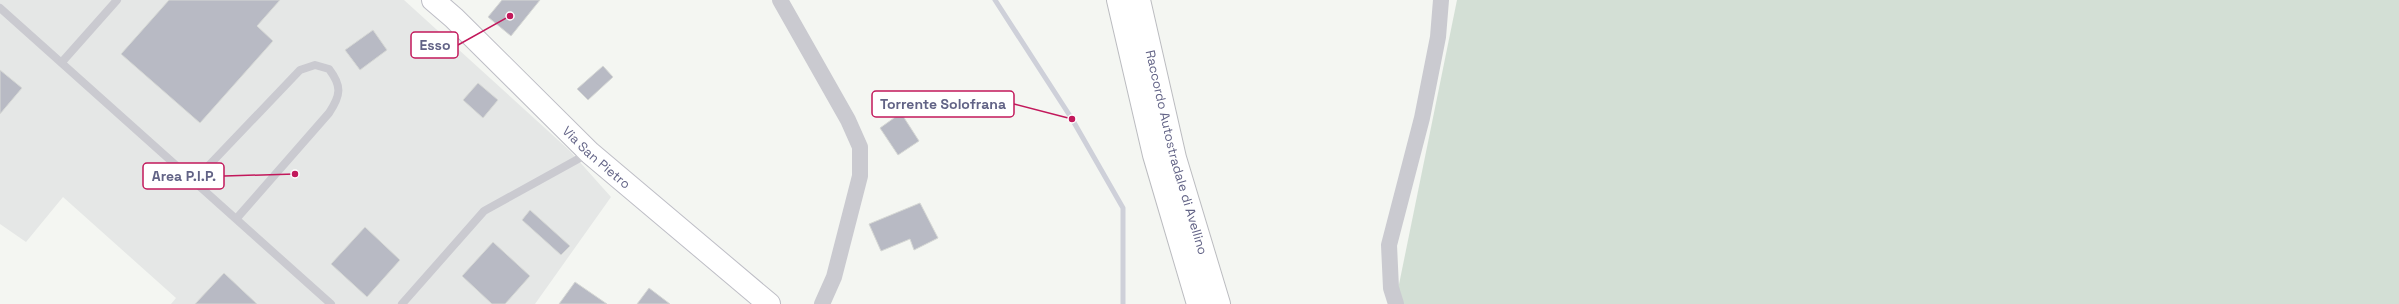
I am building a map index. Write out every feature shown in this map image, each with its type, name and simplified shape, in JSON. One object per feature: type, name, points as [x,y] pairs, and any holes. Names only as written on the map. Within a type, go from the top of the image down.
[{"type":"main road","name":"Via San Pietro","points":[[432,0],[454,18],[590,153],[769,304]]},
{"type":"main road","name":"Raccordo Autostradale di Avellino","points":[[1118,0],[1154,155],[1198,304]]},
{"type":"main road","name":"Raccordo Autostradale di Avellino","points":[[1139,0],[1175,158],[1219,304]]},
{"type":"street","points":[[780,0],[848,120],[860,147],[858,183],[834,277],[822,304]]},
{"type":"street","points":[[1396,304],[1391,288],[1389,244],[1422,118],[1438,37],[1441,0]]},
{"type":"lane","points":[[62,62],[117,0]]},
{"type":"lane","points":[[0,8],[237,218],[331,304]]},
{"type":"lane","points":[[194,181],[300,70],[315,65],[329,69],[338,81],[338,100],[329,113],[237,218]]},
{"type":"lane","points":[[402,304],[484,211],[590,153]]},
{"type":"shaded area","points":[[0,0],[404,0],[569,150],[611,197],[535,304],[171,304],[176,298],[63,197],[26,242],[0,224]]},
{"type":"shaded area","points":[[1457,0],[2399,0],[2399,304],[1395,304]]},
{"type":"building","points":[[169,0],[280,0],[257,26],[273,41],[200,123],[121,54]]},
{"type":"building","points":[[502,0],[540,0],[511,36],[488,17]]},
{"type":"building","points":[[373,30],[387,50],[360,70],[345,50]]},
{"type":"building","points":[[603,66],[613,77],[588,100],[577,89]]},
{"type":"building","points":[[0,70],[22,88],[0,114]]},
{"type":"building","points":[[478,83],[498,100],[483,118],[463,100]]},
{"type":"building","points":[[901,113],[919,141],[898,155],[880,128]]},
{"type":"building","points":[[920,203],[938,238],[914,250],[910,239],[881,251],[869,224]]},
{"type":"building","points":[[530,210],[570,246],[561,255],[522,220]]},
{"type":"building","points":[[365,227],[400,260],[367,297],[331,264]]},
{"type":"building","points":[[493,242],[530,276],[505,304],[492,304],[462,276]]},
{"type":"building","points":[[224,273],[257,304],[195,304]]},
{"type":"building","points":[[575,282],[607,304],[559,304]]},
{"type":"building","points":[[649,288],[670,304],[637,304]]},
{"type":"waterway","points":[[995,0],[1072,119],[1123,208],[1123,304]]},
{"type":"place","name":"Esso","points":[[510,16]]},
{"type":"place","name":"Torrente Solofrana","points":[[1072,119]]},
{"type":"place","name":"Area P.I.P.","points":[[295,174]]}]
